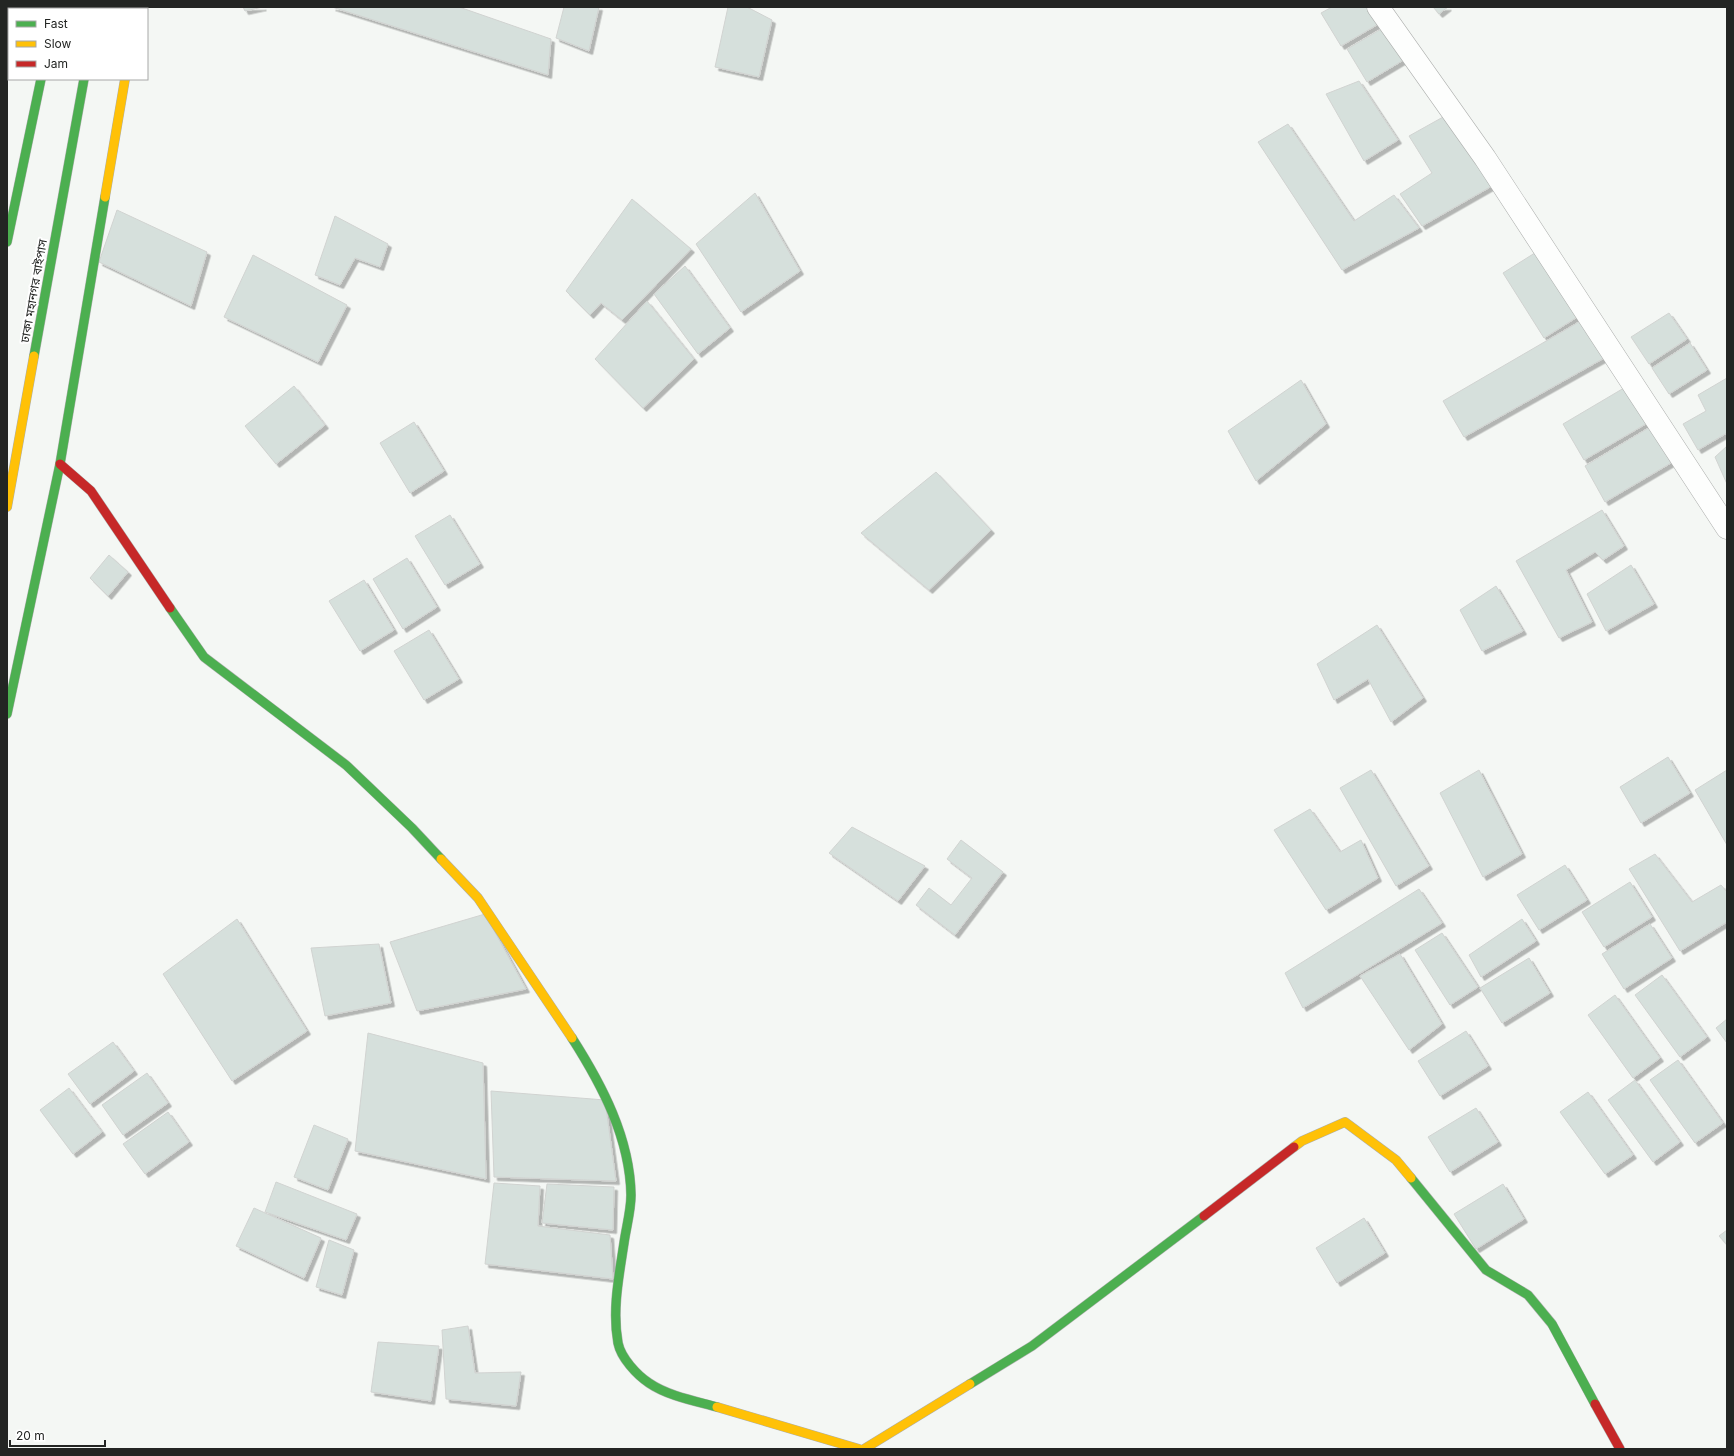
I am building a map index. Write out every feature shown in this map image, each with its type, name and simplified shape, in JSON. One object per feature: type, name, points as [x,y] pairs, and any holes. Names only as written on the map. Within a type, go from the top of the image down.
[{"type":"main road","points":[[7,52],[8,43]]},
{"type":"main road","points":[[7,242],[41,80]]},
{"type":"main road","name":"ঢাকা মহানগর বাইপাস","points":[[7,507],[84,80]]},
{"type":"main road","points":[[7,714],[60,464],[125,80]]},
{"type":"main road","points":[[60,464],[91,491],[204,657],[346,765],[412,828],[478,898],[588,1063],[618,1124],[627,1159],[631,1196],[616,1300],[618,1344],[627,1362],[649,1383],[676,1396],[859,1449]]},
{"type":"main road","points":[[864,1449],[1032,1346],[1302,1141],[1345,1122],[1396,1160],[1486,1270],[1528,1295],[1552,1324],[1620,1449]]},
{"type":"street","points":[[1378,7],[1484,158],[1727,528]]},
{"type":"building","points":[[243,7],[263,7],[245,11]]},
{"type":"building","points":[[332,7],[459,7],[551,39],[548,75]]},
{"type":"building","points":[[564,7],[599,7],[589,51],[556,38]]},
{"type":"building","points":[[728,7],[747,7],[772,20],[759,77],[715,67]]},
{"type":"building","points":[[1332,7],[1373,7],[1382,22],[1341,46],[1321,13]]},
{"type":"building","points":[[1433,7],[1448,7],[1439,14]]},
{"type":"building","points":[[1388,25],[1407,58],[1367,82],[1347,49]]},
{"type":"building","points":[[1359,81],[1398,140],[1364,161],[1326,94]]},
{"type":"building","points":[[1452,112],[1499,182],[1422,226],[1400,194],[1432,173],[1409,136]]},
{"type":"building","points":[[1288,124],[1354,221],[1394,195],[1419,228],[1342,270],[1258,142]]},
{"type":"building","points":[[755,193],[800,271],[741,312],[696,244]]},
{"type":"building","points":[[632,199],[691,249],[622,320],[601,303],[590,315],[566,291]]},
{"type":"building","points":[[117,210],[207,252],[191,306],[99,262]]},
{"type":"building","points":[[335,216],[388,244],[380,267],[355,258],[340,285],[315,275]]},
{"type":"building","points":[[1538,251],[1579,316],[1544,338],[1503,273]]},
{"type":"building","points":[[253,255],[347,305],[318,362],[224,317]]},
{"type":"building","points":[[685,266],[730,328],[698,354],[654,294]]},
{"type":"building","points":[[647,301],[694,359],[643,408],[595,359]]},
{"type":"building","points":[[1669,313],[1687,339],[1649,364],[1631,337]]},
{"type":"building","points":[[1584,319],[1606,357],[1464,437],[1443,401]]},
{"type":"building","points":[[1690,343],[1707,370],[1669,394],[1652,368]]},
{"type":"building","points":[[1727,378],[1727,433],[1698,450],[1683,424],[1706,411],[1698,395]]},
{"type":"building","points":[[1301,380],[1326,424],[1256,481],[1228,431]]},
{"type":"building","points":[[1629,385],[1651,421],[1584,460],[1563,424]]},
{"type":"building","points":[[294,386],[325,425],[276,464],[245,426]]},
{"type":"building","points":[[414,422],[444,471],[410,493],[380,443]]},
{"type":"building","points":[[1650,427],[1671,463],[1605,502],[1585,466]]},
{"type":"building","points":[[1727,446],[1727,484],[1715,457]]},
{"type":"building","points":[[936,472],[991,530],[929,590],[861,533]]},
{"type":"building","points":[[1602,510],[1624,546],[1603,560],[1595,552],[1566,570],[1592,622],[1559,638],[1516,561]]},
{"type":"building","points":[[450,515],[480,564],[445,585],[415,536]]},
{"type":"building","points":[[109,555],[128,572],[108,596],[90,578]]},
{"type":"building","points":[[407,558],[437,607],[403,629],[373,579]]},
{"type":"building","points":[[1631,565],[1654,604],[1606,631],[1587,594]]},
{"type":"building","points":[[364,580],[394,630],[360,651],[329,601]]},
{"type":"building","points":[[1496,586],[1523,631],[1482,651],[1460,610]]},
{"type":"building","points":[[1377,625],[1423,698],[1391,722],[1368,679],[1334,700],[1317,664]]},
{"type":"building","points":[[429,630],[459,679],[424,700],[394,651]]},
{"type":"building","points":[[1668,757],[1690,793],[1641,823],[1620,787]]},
{"type":"building","points":[[1371,770],[1429,866],[1396,886],[1340,788]]},
{"type":"building","points":[[1479,770],[1522,854],[1483,877],[1440,793]]},
{"type":"building","points":[[1727,770],[1727,845],[1695,790]]},
{"type":"building","points":[[1310,809],[1340,852],[1361,840],[1378,878],[1326,910],[1274,830]]},
{"type":"building","points":[[852,827],[925,866],[898,901],[829,853]]},
{"type":"building","points":[[961,840],[1003,872],[955,935],[916,905],[929,888],[951,905],[972,878],[947,859]]},
{"type":"building","points":[[1655,854],[1692,902],[1721,885],[1727,892],[1727,922],[1680,951],[1629,869]]},
{"type":"building","points":[[1565,865],[1587,900],[1539,930],[1517,895]]},
{"type":"building","points":[[1630,882],[1652,917],[1604,947],[1582,912]]},
{"type":"building","points":[[1419,889],[1442,923],[1303,1008],[1285,973]]},
{"type":"building","points":[[485,914],[526,989],[417,1011],[390,942]]},
{"type":"building","points":[[237,919],[307,1031],[232,1081],[163,974]]},
{"type":"building","points":[[1522,919],[1536,941],[1481,977],[1469,955]]},
{"type":"building","points":[[1650,924],[1672,958],[1624,989],[1602,954]]},
{"type":"building","points":[[1442,933],[1478,987],[1450,1005],[1415,950]]},
{"type":"building","points":[[379,944],[391,1003],[325,1016],[311,948]]},
{"type":"building","points":[[1400,954],[1442,1024],[1409,1050],[1360,976]]},
{"type":"building","points":[[1529,958],[1550,993],[1502,1023],[1480,988]]},
{"type":"building","points":[[1662,975],[1707,1037],[1680,1057],[1635,995]]},
{"type":"building","points":[[1615,995],[1660,1058],[1633,1078],[1588,1015]]},
{"type":"building","points":[[1727,1019],[1727,1043],[1716,1028]]},
{"type":"building","points":[[1466,1031],[1488,1066],[1440,1096],[1418,1061]]},
{"type":"building","points":[[368,1033],[483,1063],[486,1179],[355,1151]]},
{"type":"building","points":[[113,1042],[134,1071],[90,1104],[68,1074]]},
{"type":"building","points":[[1678,1060],[1723,1123],[1695,1143],[1650,1080]]},
{"type":"building","points":[[147,1073],[168,1103],[123,1135],[102,1105]]},
{"type":"building","points":[[1635,1080],[1680,1142],[1653,1162],[1608,1100]]},
{"type":"building","points":[[69,1088],[102,1132],[73,1154],[40,1110]]},
{"type":"building","points":[[491,1091],[605,1100],[616,1181],[494,1177]]},
{"type":"building","points":[[1588,1092],[1633,1155],[1605,1174],[1560,1112]]},
{"type":"building","points":[[1476,1108],[1498,1142],[1450,1172],[1428,1137]]},
{"type":"building","points":[[168,1112],[189,1142],[145,1174],[123,1144]]},
{"type":"building","points":[[314,1125],[348,1139],[328,1190],[294,1177]]},
{"type":"building","points":[[276,1182],[357,1214],[346,1240],[265,1212]]},
{"type":"building","points":[[494,1183],[540,1186],[538,1226],[610,1235],[613,1279],[485,1264]]},
{"type":"building","points":[[547,1184],[614,1187],[613,1230],[542,1223]]},
{"type":"building","points":[[1503,1184],[1524,1219],[1476,1249],[1454,1214]]},
{"type":"building","points":[[254,1208],[321,1238],[304,1278],[236,1246]]},
{"type":"building","points":[[1364,1218],[1385,1253],[1337,1283],[1316,1248]]},
{"type":"building","points":[[1727,1230],[1727,1245],[1719,1236]]},
{"type":"building","points":[[329,1240],[354,1250],[342,1295],[316,1287]]},
{"type":"building","points":[[468,1326],[475,1373],[521,1372],[516,1406],[446,1399],[442,1330]]},
{"type":"building","points":[[378,1342],[439,1346],[431,1401],[371,1392]]},
{"type":"traffic: fast","points":[[7,52],[8,47]]},
{"type":"traffic: fast","points":[[7,242],[41,80]]},
{"type":"traffic: fast","points":[[34,356],[84,80]]},
{"type":"traffic: fast","points":[[7,714],[60,464],[105,197]]},
{"type":"traffic: fast","points":[[170,608],[204,657],[346,765],[412,828],[441,859]]},
{"type":"traffic: fast","points":[[572,1038],[604,1093],[620,1133],[626,1153],[631,1195],[616,1306],[616,1331],[620,1349],[626,1360],[635,1371],[644,1380],[656,1388],[682,1398],[717,1407]]},
{"type":"traffic: fast","points":[[1411,1178],[1486,1270],[1528,1295],[1552,1324],[1595,1404]]},
{"type":"traffic: fast","points":[[970,1384],[1032,1346],[1204,1216]]},
{"type":"traffic: slow","points":[[105,197],[125,80]]},
{"type":"traffic: slow","points":[[7,507],[34,356]]},
{"type":"traffic: slow","points":[[441,859],[478,898],[572,1038]]},
{"type":"traffic: slow","points":[[1294,1147],[1302,1141],[1345,1122],[1396,1160],[1411,1178]]},
{"type":"traffic: slow","points":[[864,1449],[970,1384]]},
{"type":"traffic: slow","points":[[717,1407],[859,1449]]},
{"type":"traffic: jam","points":[[60,464],[91,491],[170,608]]},
{"type":"traffic: jam","points":[[1204,1216],[1294,1147]]},
{"type":"traffic: jam","points":[[1595,1404],[1620,1449]]}]
